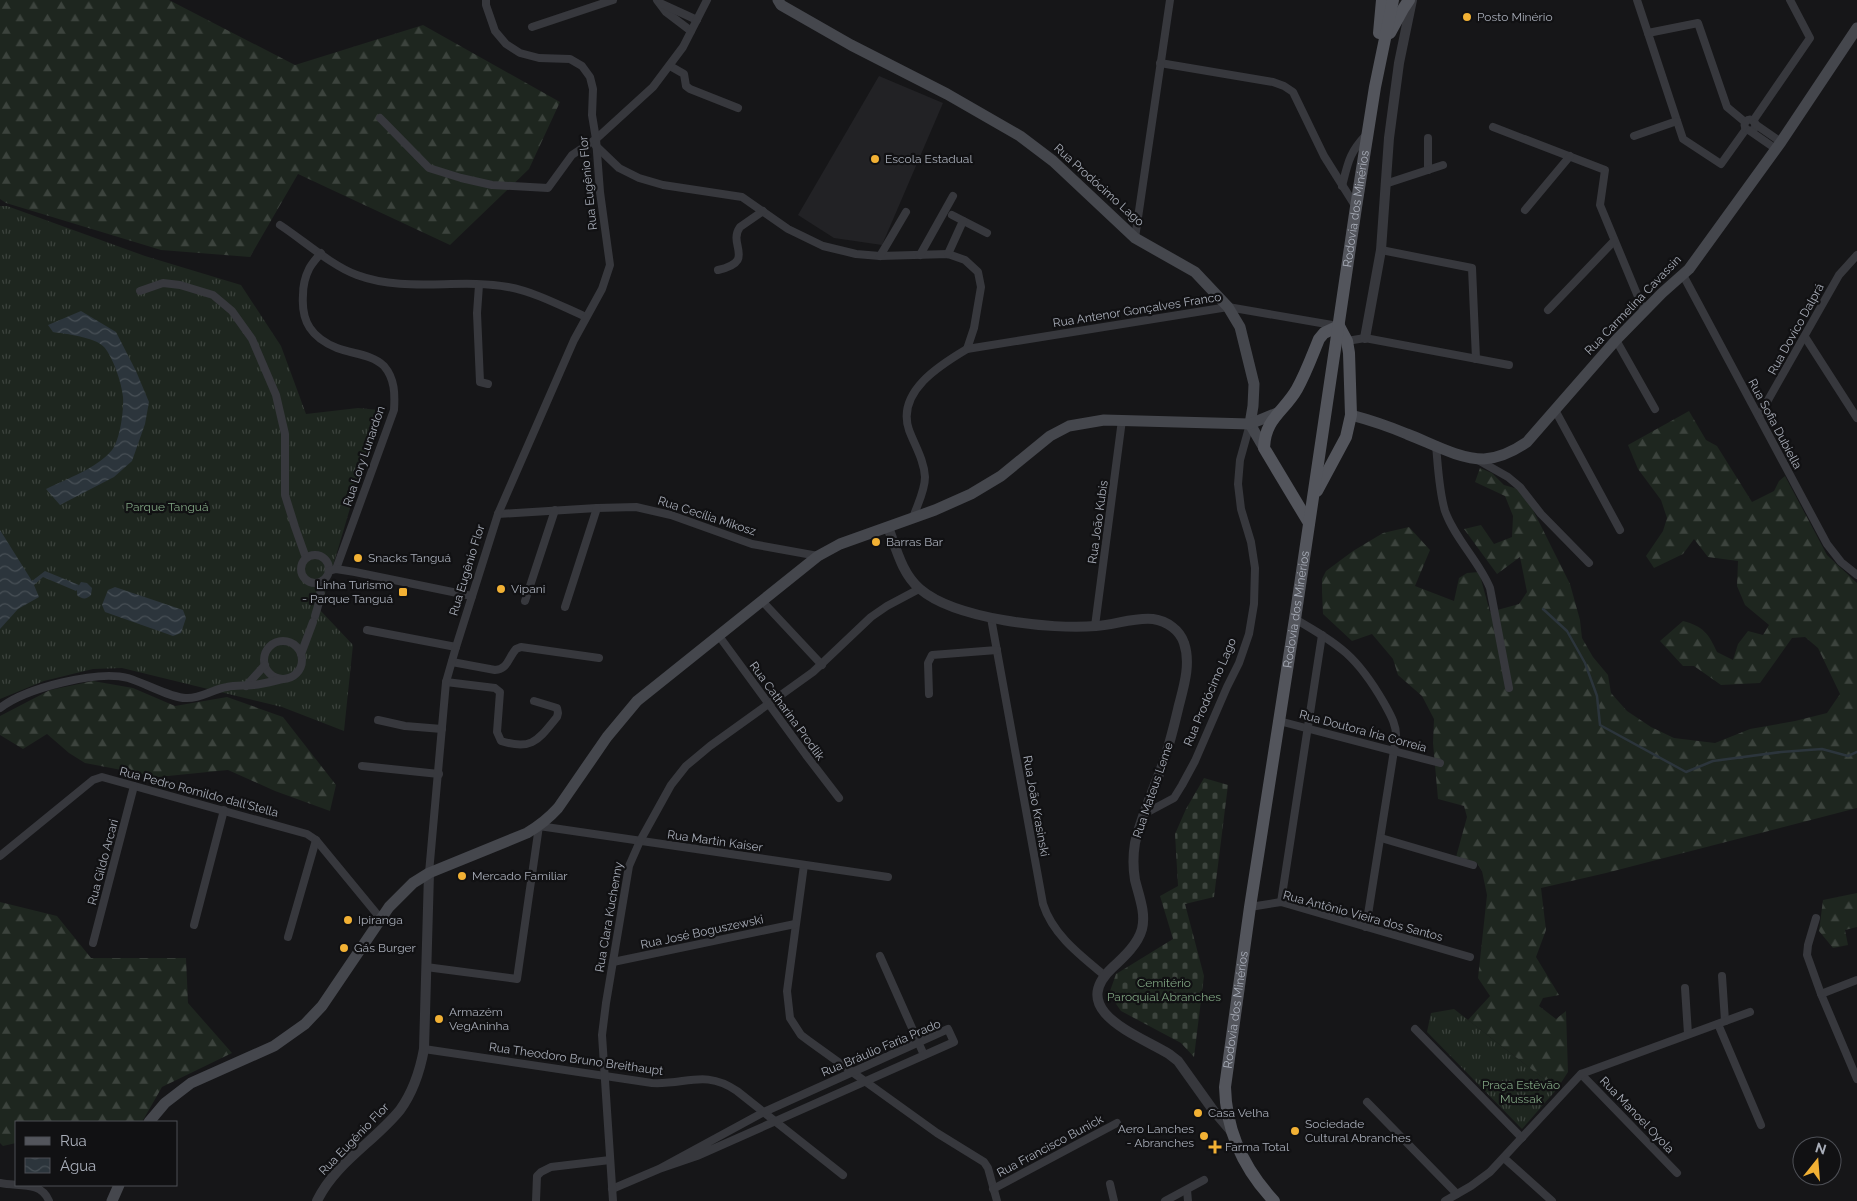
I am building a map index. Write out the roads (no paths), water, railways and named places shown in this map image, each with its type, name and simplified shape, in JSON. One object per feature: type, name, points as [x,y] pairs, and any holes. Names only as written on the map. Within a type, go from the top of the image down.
[{"type":"main road","name":"Rodovia dos Minérios","points":[[1375,87],[1382,0]]},
{"type":"main road","name":"Rodovia dos Minérios","points":[[1232,1132],[1225,1087],[1250,907],[1356,207],[1375,87],[1393,0]]},
{"type":"main road","points":[[1381,56],[1397,19],[1411,0]]},
{"type":"main road","name":"Rua Prodócimo Lago","points":[[780,2],[834,36],[947,94],[1020,136],[1053,161],[1135,238],[1195,272],[1228,307],[1240,327],[1253,375],[1254,394],[1250,424]]},
{"type":"main road","name":"Rua Carmelina Cavassin","points":[[1351,414],[1455,453],[1474,458],[1499,456],[1519,448],[1534,435],[1616,340],[1683,275],[1779,145],[1857,28]]},
{"type":"main road","points":[[1264,448],[1266,429],[1297,389],[1319,339],[1324,333],[1339,326],[1347,340],[1351,414],[1341,448],[1312,500]]},
{"type":"main road","points":[[150,1121],[165,1103],[191,1083],[268,1049],[286,1039],[305,1024],[326,1001],[381,918],[406,890],[429,873],[539,826],[558,808],[627,711],[818,556],[846,542],[956,502],[1001,476],[1058,430],[1080,423],[1122,420],[1250,424],[1277,413]]},
{"type":"main road","points":[[1250,424],[1309,523]]},
{"type":"main road","points":[[1232,1132],[1244,1163],[1253,1177],[1274,1201]]},
{"type":"main road","points":[[112,1201],[119,1186]]},
{"type":"street","name":"Rua Eugênio Flor","points":[[317,1201],[327,1183],[390,1121],[415,1083],[424,1049],[429,873],[446,682],[498,514],[574,340],[602,289],[610,265],[600,192],[592,115],[593,89],[590,77],[582,66],[570,60],[539,58],[520,54],[506,44],[495,31],[486,0]]},
{"type":"street","points":[[532,27],[613,0]]},
{"type":"street","points":[[380,118],[429,168],[492,185],[548,188],[572,155],[596,142],[653,87],[670,66],[707,0]]},
{"type":"street","points":[[768,0],[780,2]]},
{"type":"street","points":[[1135,238],[1170,0]]},
{"type":"street","name":"Rodovia dos Minérios","points":[[1365,338],[1381,250],[1389,138],[1411,0]]},
{"type":"street","points":[[1637,0],[1685,141],[1721,164],[1810,38],[1790,0]]},
{"type":"street","points":[[658,1],[697,20]]},
{"type":"street","points":[[658,1],[666,12],[691,31]]},
{"type":"street","points":[[672,17],[676,9]]},
{"type":"street","points":[[1648,33],[1698,23],[1727,107],[1779,145]]},
{"type":"street","points":[[1160,62],[1284,86],[1293,92],[1324,156],[1356,207]]},
{"type":"street","points":[[670,66],[684,74],[686,86],[690,90],[738,108]]},
{"type":"street","points":[[1634,136],[1677,121]]},
{"type":"street","points":[[1493,127],[1604,170],[1600,205],[1644,311]]},
{"type":"street","points":[[1342,186],[1350,156],[1354,148],[1368,132]]},
{"type":"street","points":[[1428,138],[1428,170]]},
{"type":"street","points":[[596,142],[619,168],[639,178],[663,185],[742,197],[788,230],[823,246],[856,254],[880,256],[948,254],[965,260],[978,272],[981,287],[974,328],[968,349],[944,363],[921,383],[910,398],[906,415],[907,423],[921,457],[925,475],[923,490],[913,518]]},
{"type":"street","points":[[1525,210],[1570,156]]},
{"type":"street","points":[[1386,184],[1442,166]]},
{"type":"street","points":[[920,254],[953,196]]},
{"type":"street","points":[[718,270],[732,267],[736,263],[739,255],[738,230],[763,211]]},
{"type":"street","points":[[880,256],[906,212]]},
{"type":"street","points":[[952,215],[987,233]]},
{"type":"street","points":[[948,254],[963,221]]},
{"type":"street","points":[[280,225],[341,268],[356,275],[390,282],[509,287],[545,298],[586,317]]},
{"type":"street","points":[[1548,310],[1614,241]]},
{"type":"street","points":[[1381,250],[1472,268],[1476,359]]},
{"type":"street","name":"Rua Lory Lunardon","points":[[321,253],[309,268],[304,284],[302,307],[307,325],[319,339],[338,349],[373,359],[382,364],[395,388],[394,410],[333,570]]},
{"type":"street","name":"Rua Dovico Dalprá","points":[[1759,416],[1839,275],[1857,255]]},
{"type":"street","name":"Rua Sofia Dubiella","points":[[1683,275],[1827,544],[1841,562],[1857,575]]},
{"type":"street","points":[[140,291],[163,283],[180,285],[213,295],[232,311],[252,339],[276,395],[284,434],[285,495],[294,527],[306,558]]},
{"type":"street","points":[[479,285],[477,313],[480,382],[488,384]]},
{"type":"street","name":"Rua Antenor Gonçalves Franco","points":[[968,349],[1228,307],[1339,326]]},
{"type":"street","points":[[1804,337],[1857,418]]},
{"type":"street","points":[[1347,340],[1365,338],[1510,365]]},
{"type":"street","points":[[1616,340],[1655,410]]},
{"type":"street","points":[[1555,410],[1620,530]]},
{"type":"street","name":"Rua João Kubis","points":[[1095,626],[1122,420]]},
{"type":"street","name":"Rua Prodócimo Lago","points":[[1144,814],[1174,798],[1182,786],[1196,761],[1226,687],[1239,663],[1249,634],[1254,604],[1255,568],[1251,542],[1241,509],[1238,484],[1240,460],[1250,424]]},
{"type":"street","points":[[1436,445],[1445,511],[1484,574],[1490,588],[1509,688]]},
{"type":"street","points":[[1474,458],[1520,487],[1541,514],[1589,563]]},
{"type":"street","points":[[565,607],[598,508]]},
{"type":"street","name":"Rua Cecília Mikosz","points":[[498,514],[598,508],[636,508],[661,512],[752,544],[818,556]]},
{"type":"street","points":[[525,601],[555,510]]},
{"type":"street","name":"Rua Mateus Leme","points":[[888,527],[903,565],[919,589],[950,606],[991,618],[1072,627],[1153,619],[1172,626],[1181,636],[1184,643],[1187,667],[1182,694],[1167,753],[1138,833],[1133,861],[1143,912],[1142,930],[1131,948],[1104,975]]},
{"type":"street","points":[[333,570],[325,580],[309,582],[303,576],[301,568],[306,558],[316,554],[322,556],[333,570],[472,596]]},
{"type":"street","points":[[0,708],[8,702],[45,688],[88,678],[117,676],[156,688],[176,697],[188,699],[226,687],[246,686],[290,677],[300,668],[301,654],[320,599],[321,582]]},
{"type":"street","name":"Rua Clara Kuchenny","points":[[613,1201],[602,1035],[629,866],[640,841],[671,785],[686,766],[710,746],[822,665],[872,617],[887,606],[919,589]]},
{"type":"street","points":[[762,601],[822,665]]},
{"type":"street","name":"Rua João Krasinski","points":[[991,618],[1043,904],[1051,922],[1061,936],[1084,959],[1104,975]]},
{"type":"street","points":[[1295,619],[1322,635],[1351,656],[1376,689],[1397,731],[1366,926]]},
{"type":"street","points":[[367,630],[456,647]]},
{"type":"street","points":[[1281,902],[1322,635]]},
{"type":"street","name":"Rua Catharina Prodlik","points":[[719,636],[839,798]]},
{"type":"street","points":[[284,678],[272,675],[265,666],[265,653],[268,647],[280,641],[293,644],[301,654]]},
{"type":"street","points":[[452,662],[502,670],[506,667],[516,649],[521,647],[599,658]]},
{"type":"street","points":[[929,694],[928,663],[932,655],[997,650]]},
{"type":"street","points":[[246,686],[265,666]]},
{"type":"street","points":[[446,682],[495,688],[500,692],[497,732],[501,741],[513,745],[527,745],[535,742],[557,717],[557,708],[534,701]]},
{"type":"street","points":[[378,720],[405,726],[442,729]]},
{"type":"street","name":"Rua Doutora Íria Correia","points":[[1279,721],[1440,763]]},
{"type":"street","points":[[362,766],[439,774]]},
{"type":"street","name":"Rua Pedro Romildo dall'Stella","points":[[0,856],[95,778],[102,778],[304,832],[316,840],[381,918]]},
{"type":"street","name":"Rua Gildo Arcari","points":[[92,943],[134,786]]},
{"type":"street","points":[[194,925],[224,810]]},
{"type":"street","points":[[426,967],[517,978],[539,826]]},
{"type":"street","name":"Rua Martin Kaiser","points":[[539,826],[888,877]]},
{"type":"street","points":[[1381,838],[1473,865]]},
{"type":"street","points":[[288,937],[316,840]]},
{"type":"street","points":[[804,865],[786,992],[790,1018],[801,1035],[949,1142],[984,1162],[988,1168],[996,1201]]},
{"type":"street","name":"Rua Antônio Vieira dos Santos","points":[[1250,907],[1281,902],[1470,957]]},
{"type":"street","points":[[1816,918],[1807,955],[1821,994],[1857,1079]]},
{"type":"street","name":"Rua José Boguszewski","points":[[613,962],[795,924]]},
{"type":"street","points":[[880,956],[924,1055]]},
{"type":"street","points":[[1104,975],[1098,987],[1098,996],[1103,1012],[1116,1024],[1178,1061],[1213,1110],[1232,1132]]},
{"type":"street","points":[[1722,976],[1722,1022],[1761,1125]]},
{"type":"street","points":[[1821,994],[1857,980]]},
{"type":"street","points":[[1685,988],[1688,1034]]},
{"type":"street","points":[[1445,1201],[1481,1179],[1504,1158],[1580,1074],[1750,1012]]},
{"type":"street","name":"Rua Bráulio Faria Prado","points":[[612,1189],[659,1169],[697,1156],[954,1042],[948,1029],[764,1112],[659,1169]]},
{"type":"street","points":[[1415,1029],[1522,1138]]},
{"type":"street","name":"Rua Theodoro Bruno Breithaupt","points":[[424,1049],[662,1083],[710,1078],[728,1084],[843,1175]]},
{"type":"street","name":"Rua Manoel Oyola","points":[[1580,1074],[1677,1173]]},
{"type":"street","points":[[1367,1102],[1457,1194]]},
{"type":"street","name":"Rua Francisco Bunick","points":[[993,1189],[1117,1123]]},
{"type":"street","points":[[1504,1158],[1552,1201]]},
{"type":"street","points":[[536,1201],[536,1182],[540,1172],[545,1169],[610,1160]]},
{"type":"street","points":[[1165,1201],[1204,1180]]},
{"type":"street","points":[[0,1183],[15,1185]]},
{"type":"street","points":[[1110,1184],[1114,1201]]},
{"type":"street","points":[[27,1186],[36,1187],[46,1194],[49,1201]]},
{"type":"street","points":[[1187,1190],[1188,1201]]},
{"type":"water","points":[[81,311],[116,332],[149,402],[145,424],[132,461],[114,477],[60,505],[46,489],[98,463],[112,450],[119,432],[123,409],[121,385],[114,364],[104,347],[87,338],[53,332],[48,325]]},
{"type":"water","points":[[0,530],[32,581],[45,571],[79,585],[78,587],[81,582],[87,583],[92,588],[91,595],[87,598],[82,598],[77,595],[77,590],[43,577],[34,585],[39,597],[18,609],[0,629]]},
{"type":"water","points":[[115,587],[183,610],[186,618],[181,633],[173,636],[105,612],[102,605],[108,590]]},
{"type":"waterway","points":[[1543,609],[1567,631],[1585,663],[1597,696],[1600,725],[1686,772],[1713,761],[1781,752],[1822,749],[1848,756],[1857,752]]},
{"type":"place","name":"Posto Minério","points":[[1467,17]]},
{"type":"place","name":"Escola Estadual","points":[[875,159]]},
{"type":"place","name":"Barras Bar","points":[[876,542]]},
{"type":"place","name":"Snacks Tanguá","points":[[358,558]]},
{"type":"place","name":"Vipani","points":[[501,589]]},
{"type":"place","name":"Linha Turismo - Parque Tanguá","points":[[403,592]]},
{"type":"place","name":"Mercado Familiar","points":[[462,876]]},
{"type":"place","name":"Ipiranga","points":[[348,920]]},
{"type":"place","name":"Gás Burger","points":[[344,948]]},
{"type":"place","name":"Armazém VegAninha","points":[[439,1019]]},
{"type":"place","name":"Casa Velha","points":[[1198,1113]]},
{"type":"place","name":"Sociedade Cultural Abranches","points":[[1295,1131]]},
{"type":"place","name":"Aero Lanches - Abranches","points":[[1204,1136]]},
{"type":"place","name":"Farma Total","points":[[1215,1147]]},
{"type":"park label","name":"Parque Tanguá","points":[[167,507]]},
{"type":"park label","name":"Cemitério Paroquial Abranches","points":[[1164,990]]},
{"type":"park label","name":"Praça Estêvão Mussak","points":[[1521,1092]]}]
